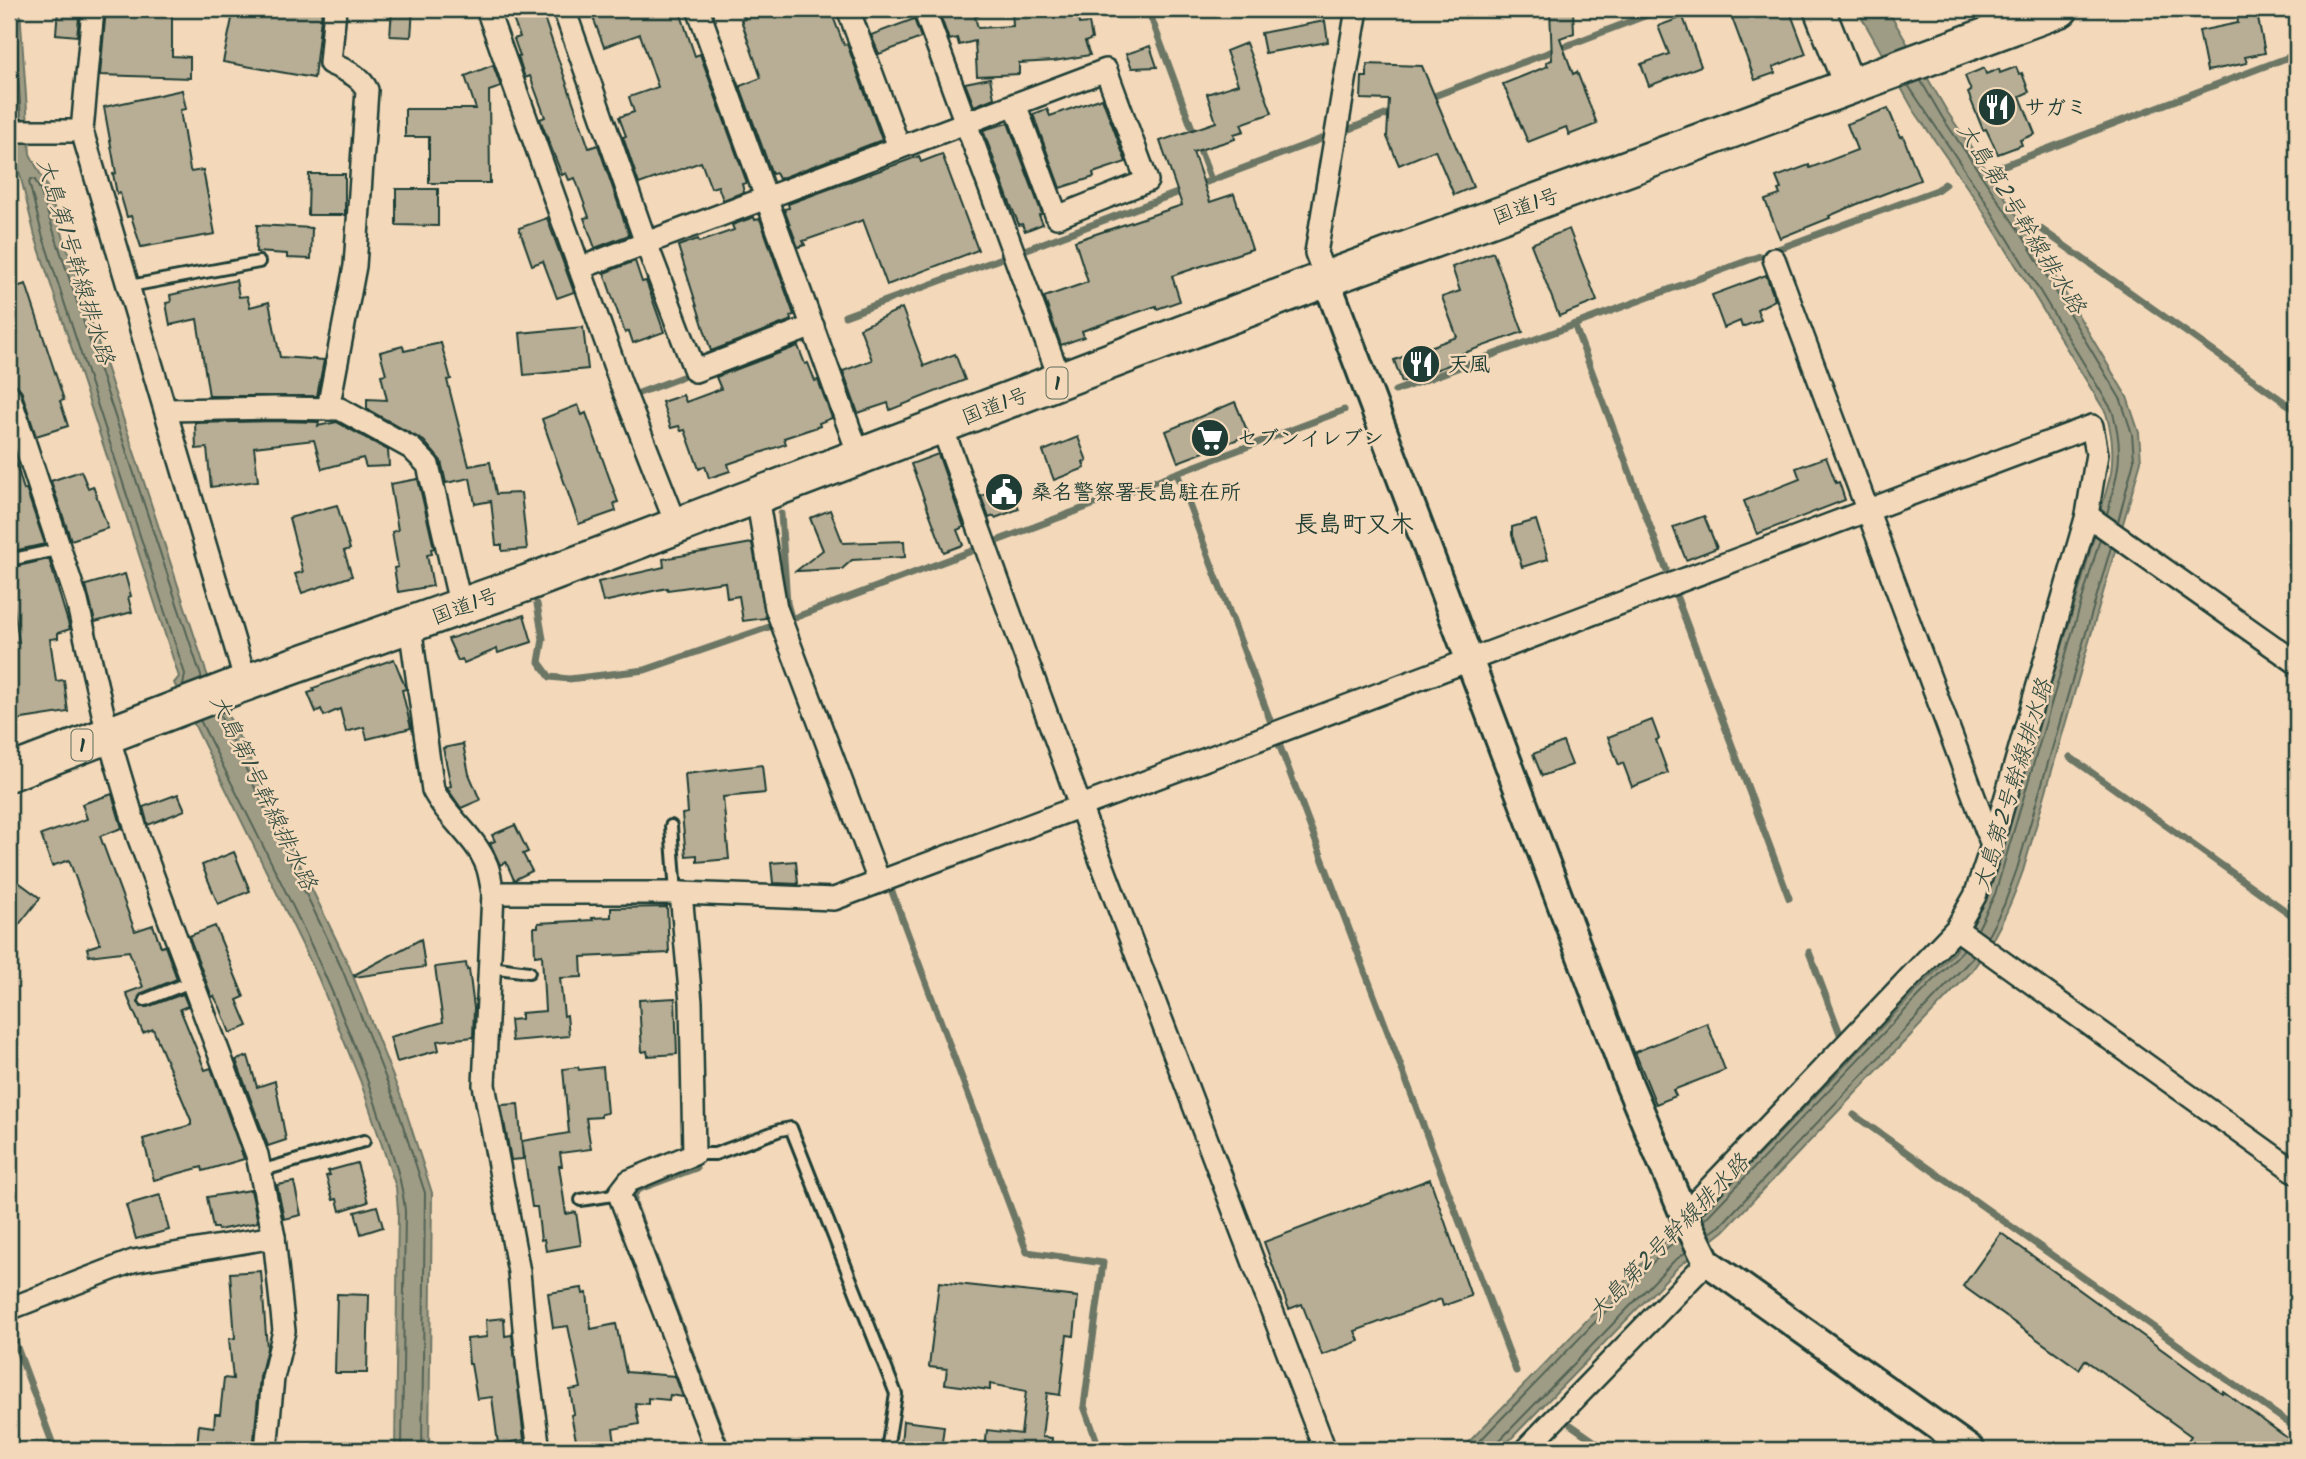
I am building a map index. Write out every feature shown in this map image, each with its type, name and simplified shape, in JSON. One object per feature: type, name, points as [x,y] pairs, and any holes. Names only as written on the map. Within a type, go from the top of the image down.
[{"type":"highway","name":"国道1号","points":[[9,773],[240,684],[410,626],[860,458],[1326,279],[2060,9]]},
{"type":"main road","points":[[1819,9],[1865,82]]},
{"type":"street","points":[[93,9],[82,131],[167,410],[240,684]]},
{"type":"street","points":[[328,409],[355,266],[367,90],[363,82],[330,63],[335,9]]},
{"type":"street","points":[[487,9],[621,384],[677,526]]},
{"type":"street","points":[[564,9],[646,243],[695,371],[813,326]]},
{"type":"street","points":[[698,9],[860,458]]},
{"type":"street","points":[[848,9],[900,147]]},
{"type":"street","points":[[924,9],[1061,382]]},
{"type":"street","points":[[1357,9],[1316,253],[1629,1084],[1684,1214],[1705,1259],[1972,1450]]},
{"type":"street","points":[[580,268],[766,197],[1106,70],[1147,181],[1058,217],[1015,104]]},
{"type":"street","points":[[9,131],[82,131]]},
{"type":"street","points":[[1774,259],[1992,845]]},
{"type":"street","points":[[9,395],[77,601],[108,735],[138,836],[257,1154],[274,1237],[284,1331],[273,1378],[266,1450]]},
{"type":"street","points":[[167,410],[340,410],[411,448],[428,465],[461,607]]},
{"type":"street","points":[[493,893],[678,893],[834,899],[2092,426],[2096,454],[2089,516],[1975,896],[1956,929],[1684,1214]]},
{"type":"street","points":[[942,427],[1080,806],[1325,1450]]},
{"type":"street","points":[[757,496],[776,608],[879,881]]},
{"type":"street","points":[[2089,516],[2297,663]]},
{"type":"street","points":[[410,626],[433,790],[440,804],[477,848],[487,866],[493,893],[484,1085],[519,1272],[528,1371],[539,1450]]},
{"type":"street","points":[[678,893],[691,1002],[694,1154],[629,1181],[620,1194],[717,1450]]},
{"type":"street","points":[[1958,930],[2297,1172]]},
{"type":"street","points":[[9,1309],[134,1261],[274,1237]]},
{"type":"street","points":[[1525,1450],[1705,1259]]},
{"type":"lane","points":[[130,286],[259,262]]},
{"type":"lane","points":[[9,561],[61,549]]},
{"type":"lane","points":[[671,826],[678,893]]},
{"type":"lane","points":[[490,967],[529,972]]},
{"type":"lane","points":[[145,1000],[193,981]]},
{"type":"lane","points":[[694,1154],[715,1154],[791,1128],[896,1394],[887,1450]]},
{"type":"lane","points":[[260,1171],[364,1141]]},
{"type":"lane","points":[[581,1200],[620,1194]]},
{"type":"water","name":"大島第1号幹線排水路","points":[[9,9],[20,9],[30,154],[47,187],[207,674],[266,790],[349,966],[403,1102],[432,1193],[429,1450],[395,1450],[396,1187],[360,1080],[318,977],[174,683],[179,677],[35,236],[16,158],[9,108]]},
{"type":"water","points":[[1857,9],[1887,9],[1948,113],[2031,236],[2127,397],[2139,433],[2141,461],[2023,871],[2001,923],[1980,959],[1971,972],[1724,1231],[1678,1267],[1500,1450],[1461,1450],[1659,1246],[1707,1209],[1954,952],[1973,925],[1988,892],[2084,574],[2111,473],[2112,443],[2106,413],[1978,203],[1913,109]]},
{"type":"building","points":[[58,9],[80,9],[77,36],[56,34]]},
{"type":"building","points":[[106,9],[172,9],[172,56],[190,57],[190,78],[100,75]]},
{"type":"building","points":[[234,9],[322,9],[314,78],[223,62]]},
{"type":"building","points":[[392,9],[413,9],[411,37],[390,36]]},
{"type":"building","points":[[509,9],[541,9],[589,148],[598,145],[629,235],[595,248],[584,218],[589,217],[575,178],[569,180],[566,173],[562,175],[540,119],[545,117],[530,76],[525,78],[514,39],[520,37]]},
{"type":"building","points":[[590,9],[679,9],[695,56],[700,54],[747,183],[742,184],[744,192],[723,200],[718,186],[711,188],[701,162],[639,184],[619,117],[634,112],[629,97],[658,87],[640,34],[604,47]]},
{"type":"building","points":[[741,9],[830,9],[844,45],[847,44],[882,140],[779,179],[776,173],[772,174],[740,86],[761,78],[741,20],[745,19]]},
{"type":"building","points":[[938,9],[992,9],[975,17],[978,28],[1013,26],[1012,9],[1078,9],[1079,24],[1089,23],[1092,39],[1085,42],[1090,55],[1019,63],[1019,74],[977,76],[975,41],[959,45],[957,38],[949,40]]},
{"type":"building","points":[[1550,9],[1573,9],[1574,33],[1560,38],[1573,74],[1577,72],[1597,124],[1569,135],[1566,127],[1528,142],[1503,84],[1548,66],[1546,62],[1552,60]]},
{"type":"building","points":[[1746,9],[1789,9],[1806,54],[1773,67],[1775,73],[1755,80],[1731,15]]},
{"type":"building","points":[[2257,13],[2265,53],[2245,57],[2247,63],[2207,71],[2199,31],[2238,23],[2237,17]]},
{"type":"building","points":[[1683,17],[1701,66],[1649,86],[1641,64],[1669,54],[1658,26]]},
{"type":"building","points":[[914,19],[921,38],[879,54],[871,35]]},
{"type":"building","points":[[1325,21],[1328,42],[1265,53],[1261,33]]},
{"type":"building","points":[[1246,43],[1272,113],[1241,124],[1244,131],[1234,134],[1235,139],[1193,152],[1210,202],[1234,194],[1252,249],[1172,276],[1180,301],[1157,309],[1156,306],[1082,331],[1084,337],[1061,345],[1044,297],[1088,282],[1075,241],[1182,205],[1160,141],[1216,122],[1207,94],[1238,84],[1226,51]]},
{"type":"building","points":[[1150,46],[1157,67],[1132,68],[1126,54]]},
{"type":"building","points":[[1367,64],[1422,66],[1473,187],[1454,195],[1435,150],[1399,165],[1387,137],[1389,100],[1361,99],[1362,77],[1367,77]]},
{"type":"building","points":[[493,65],[501,87],[489,91],[490,183],[429,183],[429,137],[405,137],[405,109],[476,109],[465,76]]},
{"type":"building","points":[[2016,67],[2019,74],[2022,73],[2029,92],[2020,96],[2035,134],[2020,140],[2022,145],[1998,154],[1986,129],[1983,130],[1968,93],[1971,91],[1965,76],[1984,68],[1986,74],[1999,69],[2000,73]]},
{"type":"building","points":[[990,78],[994,98],[974,106],[965,83]]},
{"type":"building","points":[[182,90],[186,109],[180,110],[190,170],[203,170],[215,234],[141,247],[131,216],[127,217],[120,193],[117,194],[113,174],[116,173],[104,107]]},
{"type":"building","points":[[1102,98],[1126,162],[1093,173],[1094,177],[1060,188],[1033,114],[1047,109],[1050,116]]},
{"type":"building","points":[[1888,108],[1900,137],[1903,136],[1920,180],[1780,238],[1765,200],[1780,195],[1778,190],[1781,189],[1776,177],[1809,165],[1810,168],[1857,150],[1847,124]]},
{"type":"building","points":[[1008,123],[1042,214],[1039,215],[1043,224],[1025,231],[1022,224],[1019,225],[1009,201],[983,130]]},
{"type":"building","points":[[942,154],[978,250],[887,285],[863,220],[803,241],[805,245],[798,247],[784,209],[789,208],[788,204],[919,156],[921,162]]},
{"type":"building","points":[[309,174],[345,174],[345,215],[308,215]]},
{"type":"building","points":[[396,189],[438,189],[438,226],[396,225]]},
{"type":"building","points":[[754,217],[755,220],[760,219],[794,315],[790,316],[789,321],[711,351],[678,246],[734,230],[732,225]]},
{"type":"building","points":[[547,218],[574,292],[557,298],[543,261],[532,265],[519,228]]},
{"type":"building","points":[[257,225],[312,228],[311,259],[256,252]]},
{"type":"building","points":[[1569,229],[1597,301],[1559,316],[1531,244]]},
{"type":"building","points":[[1493,252],[1523,332],[1458,355],[1460,361],[1402,382],[1394,360],[1457,337],[1442,297],[1460,291],[1452,267]]},
{"type":"building","points":[[635,261],[642,282],[646,281],[664,332],[633,343],[629,331],[625,333],[604,273]]},
{"type":"building","points":[[1766,275],[1775,300],[1757,309],[1761,320],[1742,327],[1740,321],[1724,328],[1712,295]]},
{"type":"building","points":[[236,280],[239,297],[247,296],[250,307],[269,302],[280,357],[324,360],[317,396],[209,396],[197,319],[170,325],[166,303],[171,302],[170,295]]},
{"type":"building","points":[[26,284],[64,400],[60,401],[68,426],[36,436],[21,390],[9,382],[9,336],[18,333],[9,306],[9,289]]},
{"type":"building","points":[[902,308],[924,366],[955,354],[965,380],[890,410],[888,403],[858,413],[843,371],[872,360],[860,328]]},
{"type":"building","points":[[583,327],[588,369],[524,375],[520,333]]},
{"type":"building","points":[[441,343],[451,379],[447,380],[469,466],[490,462],[496,494],[521,493],[527,549],[502,551],[502,545],[496,545],[491,501],[475,504],[470,478],[446,483],[441,461],[424,441],[367,409],[367,399],[387,400],[381,375],[386,374],[380,352],[403,346],[404,351]]},
{"type":"building","points":[[798,346],[815,381],[818,380],[832,418],[819,423],[820,426],[784,438],[786,444],[728,464],[730,471],[709,478],[705,466],[699,469],[685,430],[681,431],[679,426],[671,428],[662,402],[683,395],[686,402],[721,389],[716,377]]},
{"type":"building","points":[[1235,402],[1249,435],[1178,462],[1166,431]]},
{"type":"building","points":[[578,405],[582,415],[586,413],[618,502],[614,503],[616,511],[579,524],[542,419]]},
{"type":"building","points":[[319,422],[318,426],[337,422],[388,450],[389,466],[366,467],[363,458],[322,469],[314,440],[254,447],[258,481],[211,487],[207,448],[196,449],[195,423]]},
{"type":"building","points":[[1078,437],[1087,461],[1083,462],[1085,468],[1054,480],[1043,451]]},
{"type":"building","points":[[938,454],[964,527],[957,530],[963,545],[944,552],[911,464]]},
{"type":"building","points":[[14,456],[45,544],[9,552],[9,457]]},
{"type":"building","points":[[1826,457],[1845,500],[1757,534],[1744,501],[1800,479],[1796,468]]},
{"type":"building","points":[[81,471],[88,488],[93,486],[108,528],[71,540],[51,481]]},
{"type":"building","points":[[418,479],[434,548],[431,549],[432,554],[427,555],[433,586],[398,592],[394,568],[398,567],[392,532],[398,530],[390,484]]},
{"type":"building","points":[[1010,485],[1019,509],[989,518],[981,496]]},
{"type":"building","points":[[337,505],[350,549],[344,551],[352,576],[302,593],[295,574],[303,572],[289,518]]},
{"type":"building","points":[[830,510],[843,543],[904,541],[905,557],[852,560],[842,569],[796,571],[823,550],[810,518]]},
{"type":"building","points":[[1704,516],[1717,548],[1686,560],[1673,527]]},
{"type":"building","points":[[1536,520],[1548,559],[1522,567],[1512,527]]},
{"type":"building","points":[[752,543],[766,618],[743,621],[739,596],[727,598],[725,582],[667,588],[603,602],[598,582],[664,567],[663,559]]},
{"type":"building","points":[[49,559],[70,629],[58,633],[58,638],[50,639],[56,681],[64,680],[68,712],[9,721],[9,674],[14,673],[9,643],[19,642],[13,601],[9,601],[9,568]]},
{"type":"building","points":[[125,574],[132,612],[95,622],[86,585]]},
{"type":"building","points":[[524,615],[532,642],[498,653],[497,649],[464,663],[462,659],[458,661],[448,639]]},
{"type":"building","points":[[394,659],[406,689],[402,690],[411,728],[367,739],[364,727],[346,732],[340,709],[324,716],[321,709],[316,712],[308,693],[314,691],[313,688]]},
{"type":"building","points":[[1652,720],[1668,773],[1632,787],[1623,763],[1619,765],[1608,737]]},
{"type":"building","points":[[1563,742],[1572,765],[1542,776],[1533,754]]},
{"type":"building","points":[[463,744],[469,774],[480,800],[461,808],[447,788],[451,786],[443,748]]},
{"type":"building","points":[[762,765],[765,793],[723,797],[729,859],[697,862],[697,855],[686,856],[682,814],[688,813],[685,774]]},
{"type":"building","points":[[112,794],[122,828],[100,836],[135,931],[153,925],[161,947],[165,946],[177,979],[142,993],[138,1002],[141,1007],[147,1007],[183,994],[188,1006],[180,1009],[205,1070],[211,1068],[244,1159],[203,1171],[202,1167],[154,1180],[143,1139],[191,1125],[191,1120],[153,1029],[143,1033],[126,993],[143,987],[129,951],[89,956],[87,948],[100,944],[69,860],[52,866],[41,835],[87,819],[82,804]]},
{"type":"building","points":[[178,794],[185,810],[148,825],[143,807]]},
{"type":"building","points":[[515,825],[528,852],[523,854],[532,871],[514,880],[506,862],[500,865],[490,843],[495,841],[492,835]]},
{"type":"building","points":[[234,852],[250,891],[218,904],[202,865]]},
{"type":"building","points":[[796,861],[798,884],[773,883],[771,863]]},
{"type":"building","points":[[9,875],[40,898],[9,937]]},
{"type":"building","points":[[667,907],[669,953],[581,957],[582,977],[560,978],[569,1036],[512,1041],[510,1020],[521,1019],[521,1013],[545,1011],[542,955],[535,956],[534,927],[538,927],[538,923],[611,917],[611,908]]},
{"type":"building","points":[[215,926],[244,997],[237,1000],[248,1026],[230,1033],[220,1007],[214,996],[212,997],[189,936]]},
{"type":"building","points":[[421,939],[425,967],[355,977],[354,975]]},
{"type":"building","points":[[466,963],[474,1008],[473,1037],[437,1041],[439,1050],[397,1062],[390,1037],[443,1022],[435,967]]},
{"type":"building","points":[[675,998],[677,1054],[648,1056],[647,1051],[642,1052],[639,1000]]},
{"type":"building","points":[[1707,1023],[1725,1070],[1673,1090],[1676,1096],[1656,1104],[1635,1052]]},
{"type":"building","points":[[248,1056],[257,1087],[275,1081],[286,1140],[268,1146],[236,1060]]},
{"type":"building","points":[[578,1067],[579,1070],[603,1067],[607,1113],[601,1114],[601,1117],[586,1118],[591,1149],[560,1153],[562,1166],[559,1166],[566,1214],[576,1212],[581,1245],[546,1251],[544,1239],[541,1240],[537,1207],[532,1207],[522,1141],[569,1133],[563,1069]]},
{"type":"building","points":[[518,1104],[523,1159],[511,1160],[501,1105]]},
{"type":"building","points":[[357,1163],[368,1202],[340,1211],[337,1199],[333,1200],[326,1176],[330,1175],[328,1171]]},
{"type":"building","points":[[1430,1179],[1471,1296],[1443,1306],[1441,1299],[1355,1331],[1359,1341],[1322,1355],[1302,1304],[1289,1309],[1264,1242]]},
{"type":"building","points":[[294,1182],[301,1215],[284,1219],[277,1185]]},
{"type":"building","points":[[251,1190],[258,1222],[218,1230],[213,1228],[207,1197]]},
{"type":"building","points":[[160,1195],[169,1230],[136,1239],[126,1205]]},
{"type":"building","points":[[377,1206],[383,1227],[361,1234],[355,1212]]},
{"type":"building","points":[[2001,1233],[2297,1445],[2297,1450],[2181,1450],[2191,1436],[2085,1360],[2079,1369],[1963,1286]]},
{"type":"building","points":[[261,1271],[267,1348],[260,1377],[253,1450],[212,1450],[197,1446],[199,1425],[214,1427],[215,1414],[220,1414],[224,1378],[233,1379],[229,1339],[235,1338],[230,1273]]},
{"type":"building","points":[[939,1282],[1078,1297],[1074,1336],[1067,1335],[1060,1395],[1047,1393],[1042,1437],[1052,1438],[1051,1450],[985,1450],[987,1430],[1021,1434],[1026,1391],[990,1384],[990,1390],[945,1384],[947,1369],[929,1367]]},
{"type":"building","points":[[582,1288],[583,1294],[587,1293],[591,1329],[616,1324],[626,1372],[675,1376],[683,1397],[670,1395],[669,1400],[648,1398],[648,1404],[635,1403],[639,1424],[613,1429],[616,1450],[578,1450],[571,1415],[574,1414],[570,1390],[581,1388],[568,1326],[553,1328],[548,1293]]},
{"type":"building","points":[[337,1294],[369,1295],[367,1373],[335,1373]]},
{"type":"building","points":[[504,1318],[505,1336],[512,1335],[524,1440],[498,1444],[492,1397],[477,1399],[469,1364],[467,1339],[487,1337],[486,1320]]},
{"type":"building","points":[[903,1421],[944,1426],[941,1450],[901,1445]]},
{"type":"waterway","points":[[1148,9],[1211,180]]},
{"type":"waterway","points":[[1429,98],[1663,9]]},
{"type":"waterway","name":"大島第2号幹線排水路","points":[[2002,166],[2297,54]]},
{"type":"waterway","points":[[1350,129],[1395,111]]},
{"type":"waterway","points":[[1196,186],[1324,138]]},
{"type":"waterway","points":[[1778,249],[1937,190],[1945,184]]},
{"type":"waterway","points":[[1019,252],[1185,190]]},
{"type":"waterway","name":"大島第2号幹線排水路","points":[[2041,229],[2297,411]]},
{"type":"waterway","points":[[1395,391],[1760,256]]},
{"type":"waterway","points":[[845,316],[1005,257]]},
{"type":"waterway","points":[[1574,324],[1666,569]]},
{"type":"waterway","points":[[639,393],[682,377]]},
{"type":"waterway","points":[[994,542],[1344,410]]},
{"type":"waterway","points":[[1177,473],[1272,725]]},
{"type":"waterway","points":[[781,514],[787,603],[792,621]]},
{"type":"waterway","points":[[791,619],[977,549]]},
{"type":"waterway","points":[[1677,598],[1789,898]]},
{"type":"waterway","points":[[537,604],[543,639],[539,662],[550,677],[569,679],[645,670],[769,627]]},
{"type":"waterway","points":[[1279,744],[1516,1371]]},
{"type":"waterway","points":[[2070,757],[2297,919]]},
{"type":"waterway","points":[[891,889],[1027,1252],[1103,1263],[1084,1406],[1100,1450]]},
{"type":"waterway","points":[[1809,952],[1842,1039]]},
{"type":"waterway","points":[[1854,1115],[2297,1429]]},
{"type":"waterway","points":[[696,1168],[637,1190],[634,1204],[728,1450]]},
{"type":"waterway","points":[[9,1326],[55,1450]]},
{"type":"waterway","points":[[1571,1425],[1607,1450]]},
{"type":"place","name":"サガミ","points":[[1997,107]]},
{"type":"place","name":"天風","points":[[1421,364]]},
{"type":"place","name":"セブンイレブン","points":[[1210,438]]},
{"type":"place","name":"桑名警察署長島駐在所","points":[[1004,492]]},
{"type":"district","name":"長島町又木","points":[[1354,524]]}]
